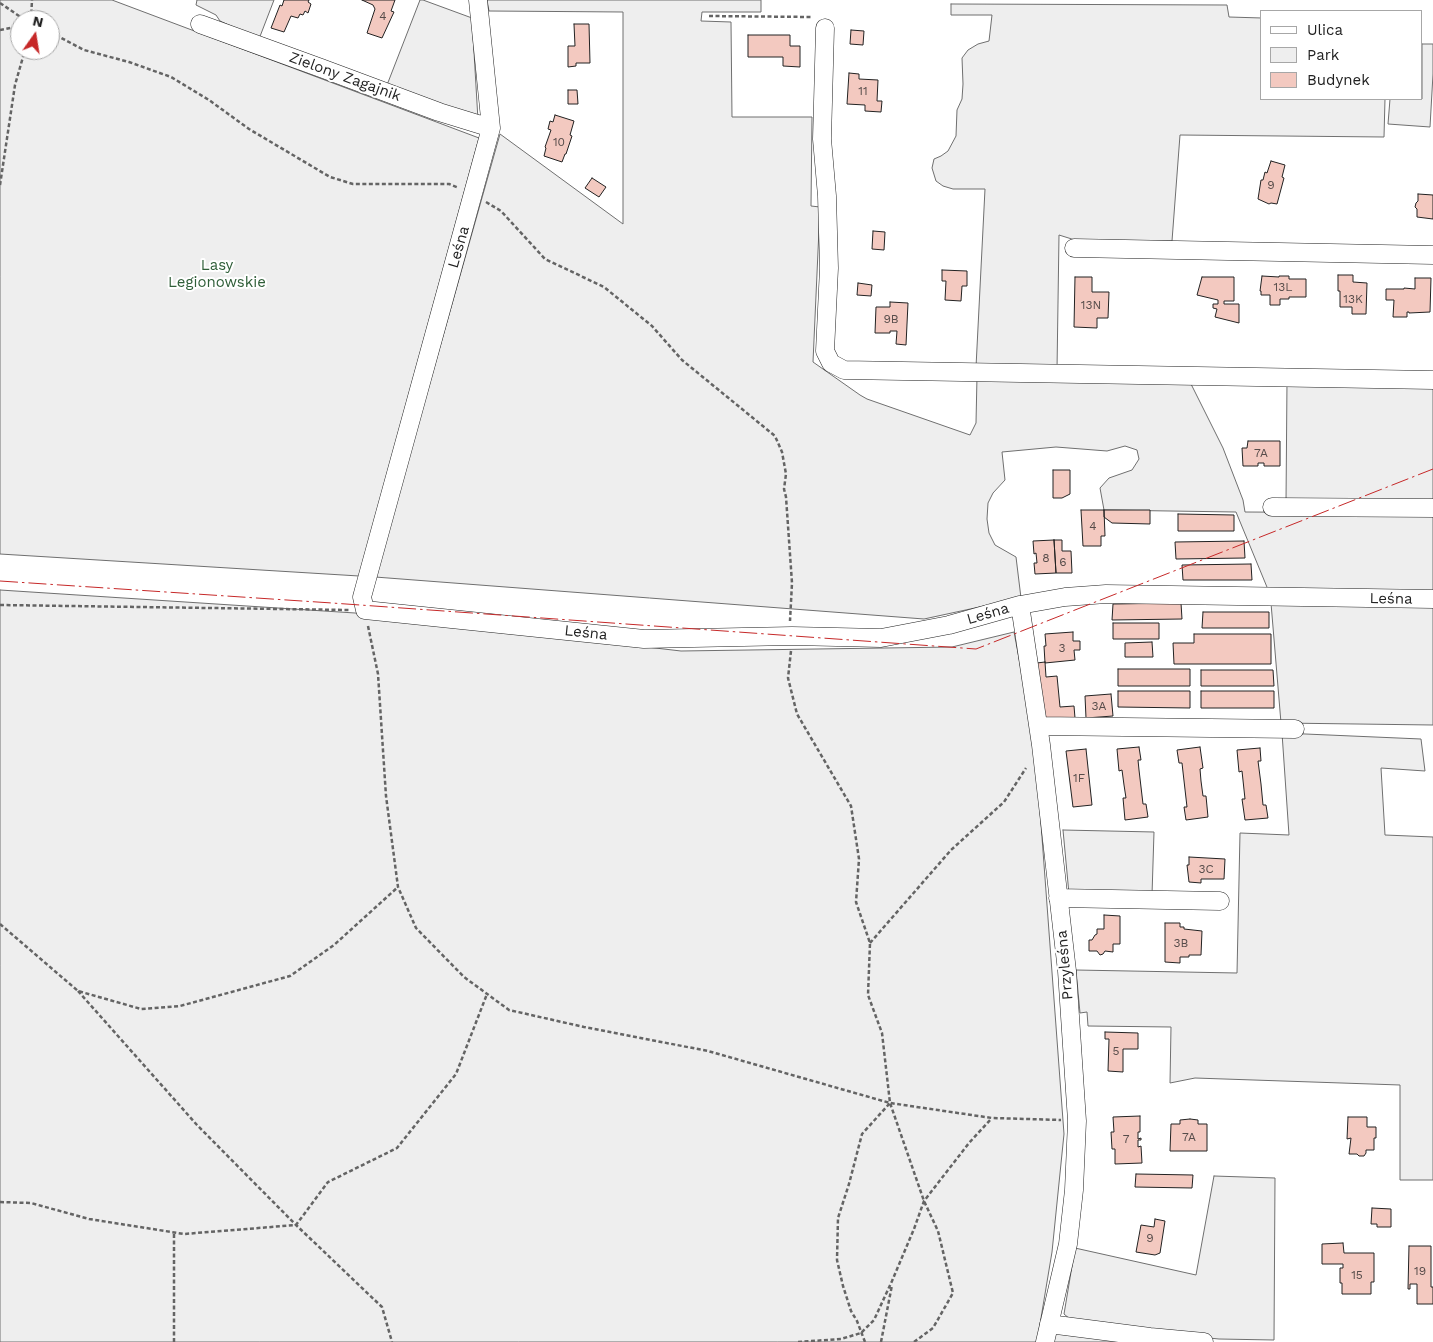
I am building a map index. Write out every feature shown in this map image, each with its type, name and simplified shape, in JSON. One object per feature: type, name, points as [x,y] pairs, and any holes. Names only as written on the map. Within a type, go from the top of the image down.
[{"type":"street","name":"Leśna","points":[[478,0],[491,128],[362,597],[365,610],[644,638],[792,636],[881,638],[949,625],[1020,605],[1065,597],[1106,594],[1433,599]]},
{"type":"street","name":"Zielony Zagajnik","points":[[200,24],[439,112],[491,128]]},
{"type":"street","points":[[825,28],[822,139],[827,196],[828,268],[825,351],[831,363],[844,370],[1433,380]]},
{"type":"street","points":[[1074,248],[1433,255]]},
{"type":"street","points":[[1272,507],[1433,508]]},
{"type":"street","name":"Przyleśna","points":[[1020,605],[1041,745],[1058,898],[1066,971],[1077,1121],[1074,1190],[1068,1244],[1045,1342]]},
{"type":"street","points":[[1038,726],[1295,729]]},
{"type":"street","points":[[1058,898],[1220,901]]},
{"type":"street","points":[[1049,1324],[1150,1338],[1204,1342]]},
{"type":"path","points":[[0,2],[11,10]]},
{"type":"path","points":[[709,16],[807,17],[817,20],[825,28]]},
{"type":"path","points":[[60,37],[84,50],[129,62],[171,77],[209,100],[249,129],[330,178],[353,184],[449,184],[474,194],[501,211],[545,259],[604,287],[652,326],[682,360],[774,436],[782,452],[786,474],[784,489],[792,582],[790,614],[792,636],[788,678],[797,714],[851,806],[859,859],[856,902],[870,944],[868,995],[882,1033],[890,1103],[924,1201],[938,1230],[953,1293],[933,1328],[914,1342]]},
{"type":"path","points":[[0,185],[15,85],[21,60]]},
{"type":"path","points":[[0,606],[365,610],[378,674],[386,796],[398,887],[416,928],[464,977],[509,1010],[584,1027],[708,1051],[890,1103],[992,1118],[1077,1121]]},
{"type":"path","points":[[870,944],[951,850],[1004,802],[1041,745]]},
{"type":"path","points":[[78,991],[141,1009],[180,1006],[290,976],[334,945],[398,887]]},
{"type":"path","points":[[0,924],[78,991],[197,1125],[296,1225],[382,1307],[392,1342]]},
{"type":"path","points":[[0,1202],[31,1203],[89,1219],[184,1234],[296,1225],[328,1182],[397,1148],[456,1074],[487,994]]},
{"type":"path","points":[[865,1342],[858,1321],[851,1311],[837,1260],[838,1218],[862,1134],[890,1103]]},
{"type":"path","points":[[798,1342],[841,1339],[861,1333],[874,1320],[914,1229],[924,1201],[969,1143],[992,1118]]},
{"type":"path","points":[[174,1233],[174,1342]]},
{"type":"path","points":[[882,1342],[892,1281]]},
{"type":"green space","name":"Lasy Legionowskie","points":[[0,0],[112,0],[479,138],[359,576],[0,554]]},
{"type":"green space","points":[[197,0],[274,0],[259,39],[220,21],[216,15],[196,5]]},
{"type":"green space","points":[[420,0],[472,18],[478,120],[387,85]]},
{"type":"green space","points":[[487,0],[761,0],[761,12],[702,12],[701,21],[731,22],[732,117],[812,117],[811,206],[820,207],[813,362],[867,399],[970,435],[976,423],[977,376],[1189,380],[1223,448],[1243,500],[1245,512],[1433,513],[1433,592],[1269,592],[1236,512],[1104,510],[1100,488],[1109,478],[1132,470],[1139,459],[1137,450],[1125,446],[1107,451],[1056,447],[1002,452],[1005,480],[993,493],[988,503],[987,519],[989,533],[995,545],[1016,557],[1021,598],[924,619],[375,577],[500,134],[623,224],[623,12],[489,11]]},
{"type":"green space","points":[[951,4],[1227,5],[1229,17],[1260,18],[1260,100],[1385,100],[1384,137],[1180,135],[1172,241],[1075,240],[1059,235],[1057,370],[976,367],[985,189],[953,189],[943,186],[936,181],[932,168],[934,159],[948,151],[956,136],[957,110],[962,99],[962,58],[968,50],[978,44],[989,41],[992,15],[951,15]]},
{"type":"green space","points":[[1423,44],[1433,44],[1430,127],[1388,124],[1390,100],[1423,100]]},
{"type":"green space","points":[[1287,381],[1433,384],[1433,503],[1286,502]]},
{"type":"green space","points":[[0,590],[355,613],[681,651],[952,647],[1014,632],[1035,743],[1064,1134],[1052,1252],[1037,1342],[0,1342]]},
{"type":"green space","points":[[1271,603],[1433,606],[1433,725],[1281,723]]},
{"type":"green space","points":[[1282,733],[1421,739],[1425,771],[1381,768],[1385,835],[1433,837],[1433,1180],[1400,1180],[1400,1085],[1195,1078],[1170,1083],[1171,1027],[1088,1026],[1087,1012],[1080,1013],[1076,970],[1237,973],[1240,833],[1289,835]]},
{"type":"green space","points":[[1063,830],[1154,832],[1152,895],[1069,894]]},
{"type":"green space","points":[[1214,1176],[1275,1178],[1274,1340],[1219,1339],[1077,1325],[1064,1314],[1075,1248],[1196,1275]]},
{"type":"green space","points":[[1054,1331],[1149,1342],[1051,1342]]},
{"type":"building","points":[[284,0],[309,0],[308,2],[311,4],[308,13],[305,11],[298,18],[291,16],[284,32],[271,28],[280,5],[282,6]]},
{"type":"building","points":[[362,0],[395,0],[391,11],[394,12],[382,38],[367,33],[375,9],[373,5]]},
{"type":"building","points":[[574,24],[589,24],[590,63],[576,63],[576,66],[568,67],[568,46],[575,46]]},
{"type":"building","points":[[851,30],[864,31],[863,45],[850,44]]},
{"type":"building","points":[[748,35],[790,35],[790,46],[800,46],[800,67],[783,66],[783,57],[748,57]]},
{"type":"building","points":[[849,73],[859,74],[859,79],[878,80],[877,101],[882,101],[881,112],[865,111],[865,105],[847,104]]},
{"type":"building","points":[[568,90],[577,90],[578,104],[568,104]]},
{"type":"building","points":[[555,115],[574,121],[570,135],[572,136],[562,162],[544,156],[551,130],[548,129],[550,121],[553,122]]},
{"type":"building","points":[[1271,161],[1285,165],[1282,177],[1284,178],[1277,204],[1269,204],[1258,199],[1261,180],[1263,180],[1265,172],[1267,173]]},
{"type":"building","points":[[592,178],[606,187],[599,197],[585,188]]},
{"type":"building","points":[[1418,194],[1433,195],[1433,219],[1417,217],[1417,209],[1415,207],[1418,201]]},
{"type":"building","points":[[873,231],[885,232],[884,250],[872,249]]},
{"type":"building","points":[[942,270],[967,271],[967,286],[962,286],[961,301],[945,300],[946,281],[942,281]]},
{"type":"building","points":[[1338,275],[1353,275],[1353,282],[1367,283],[1366,314],[1352,314],[1352,307],[1340,307]]},
{"type":"building","points":[[1262,276],[1289,276],[1289,279],[1306,279],[1306,297],[1280,299],[1280,305],[1270,305],[1270,295],[1261,295]]},
{"type":"building","points":[[1075,277],[1092,277],[1092,292],[1109,292],[1108,318],[1097,318],[1097,328],[1074,327]]},
{"type":"building","points":[[1202,277],[1234,277],[1234,301],[1224,301],[1224,304],[1239,304],[1239,323],[1215,317],[1217,309],[1213,308],[1213,304],[1218,304],[1218,300],[1197,295]]},
{"type":"building","points":[[1415,278],[1431,278],[1430,312],[1407,312],[1407,317],[1393,317],[1394,300],[1386,300],[1386,289],[1415,289]]},
{"type":"building","points":[[858,283],[872,285],[871,296],[857,295]]},
{"type":"building","points":[[890,302],[908,303],[906,345],[896,344],[897,331],[875,333],[876,307],[890,307]]},
{"type":"building","points":[[1248,441],[1280,441],[1280,466],[1264,466],[1264,463],[1258,463],[1258,466],[1243,466],[1242,448],[1247,448]]},
{"type":"building","points":[[1053,470],[1070,470],[1070,494],[1062,498],[1053,498]]},
{"type":"building","points":[[1081,510],[1104,510],[1105,536],[1101,536],[1101,546],[1083,546]]},
{"type":"building","points":[[1104,510],[1150,510],[1150,524],[1112,523],[1104,517]]},
{"type":"building","points":[[1178,514],[1234,515],[1234,531],[1178,531]]},
{"type":"building","points":[[1054,540],[1056,573],[1035,574],[1034,563],[1037,563],[1033,541]]},
{"type":"building","points":[[1054,540],[1062,540],[1062,551],[1071,551],[1072,573],[1056,573]]},
{"type":"building","points":[[1244,541],[1245,558],[1176,559],[1175,542]]},
{"type":"building","points":[[1251,564],[1252,580],[1183,580],[1182,565]]},
{"type":"building","points":[[1181,603],[1182,619],[1112,620],[1113,604]]},
{"type":"building","points":[[1203,612],[1269,612],[1269,628],[1202,628]]},
{"type":"building","points":[[1113,623],[1159,623],[1159,639],[1113,639]]},
{"type":"building","points":[[1073,632],[1073,641],[1080,641],[1080,650],[1074,650],[1075,660],[1045,663],[1045,634]]},
{"type":"building","points":[[1194,634],[1271,634],[1271,664],[1174,664],[1173,643],[1194,643]]},
{"type":"building","points":[[1152,642],[1153,657],[1125,657],[1125,643]]},
{"type":"building","points":[[1045,662],[1046,677],[1057,676],[1060,707],[1074,706],[1075,718],[1043,720],[1037,663]]},
{"type":"building","points":[[1118,669],[1190,669],[1190,686],[1118,686]]},
{"type":"building","points":[[1201,670],[1273,670],[1274,686],[1201,686]]},
{"type":"building","points":[[1118,691],[1190,691],[1190,708],[1118,707]]},
{"type":"building","points":[[1201,691],[1274,691],[1274,708],[1201,708]]},
{"type":"building","points":[[1111,694],[1113,716],[1086,718],[1085,696]]},
{"type":"building","points":[[1139,747],[1141,760],[1138,760],[1143,804],[1146,804],[1148,817],[1125,820],[1123,798],[1126,798],[1122,770],[1119,771],[1117,749]]},
{"type":"building","points":[[1200,747],[1203,768],[1200,769],[1201,781],[1203,796],[1206,796],[1208,817],[1186,820],[1184,807],[1187,807],[1182,763],[1179,763],[1177,750]]},
{"type":"building","points":[[1260,748],[1261,761],[1258,761],[1263,805],[1266,805],[1268,818],[1245,820],[1242,799],[1245,799],[1242,771],[1239,772],[1237,750]]},
{"type":"building","points":[[1086,749],[1092,805],[1073,807],[1066,751]]},
{"type":"building","points":[[1189,857],[1225,859],[1224,879],[1201,879],[1201,883],[1189,882],[1187,865],[1189,865]]},
{"type":"building","points":[[1104,915],[1120,916],[1120,944],[1113,944],[1113,952],[1105,951],[1100,955],[1097,951],[1089,951],[1089,940],[1092,940],[1097,934],[1097,929],[1104,929]]},
{"type":"building","points":[[1165,923],[1180,923],[1180,927],[1184,927],[1184,929],[1202,931],[1201,955],[1180,957],[1180,963],[1165,962]]},
{"type":"building","points":[[1105,1032],[1138,1033],[1138,1049],[1123,1049],[1123,1072],[1108,1071],[1109,1039],[1105,1039]]},
{"type":"building","points":[[1140,1116],[1138,1139],[1141,1138],[1141,1140],[1138,1140],[1138,1147],[1141,1146],[1142,1163],[1115,1164],[1115,1149],[1112,1149],[1111,1132],[1114,1132],[1113,1117]]},
{"type":"building","points":[[1348,1117],[1367,1117],[1367,1127],[1376,1127],[1374,1150],[1366,1150],[1364,1156],[1349,1154],[1351,1138],[1347,1139]]},
{"type":"building","points":[[1180,1120],[1198,1120],[1198,1124],[1207,1124],[1207,1151],[1170,1151],[1171,1124],[1180,1124]]},
{"type":"building","points":[[1136,1174],[1193,1175],[1192,1188],[1135,1187]]},
{"type":"building","points":[[1372,1208],[1391,1209],[1391,1227],[1377,1227],[1377,1224],[1371,1224]]},
{"type":"building","points":[[1155,1219],[1165,1221],[1160,1253],[1155,1255],[1136,1252],[1141,1225],[1154,1227]]},
{"type":"building","points":[[1343,1243],[1344,1253],[1374,1253],[1374,1282],[1371,1282],[1371,1294],[1342,1294],[1340,1268],[1343,1268],[1343,1264],[1322,1264],[1322,1244]]},
{"type":"building","points":[[1409,1246],[1431,1246],[1433,1304],[1417,1304],[1417,1284],[1410,1284],[1410,1289],[1408,1289]]},
{"type":"power","points":[[0,581],[976,649],[1433,469]]}]
